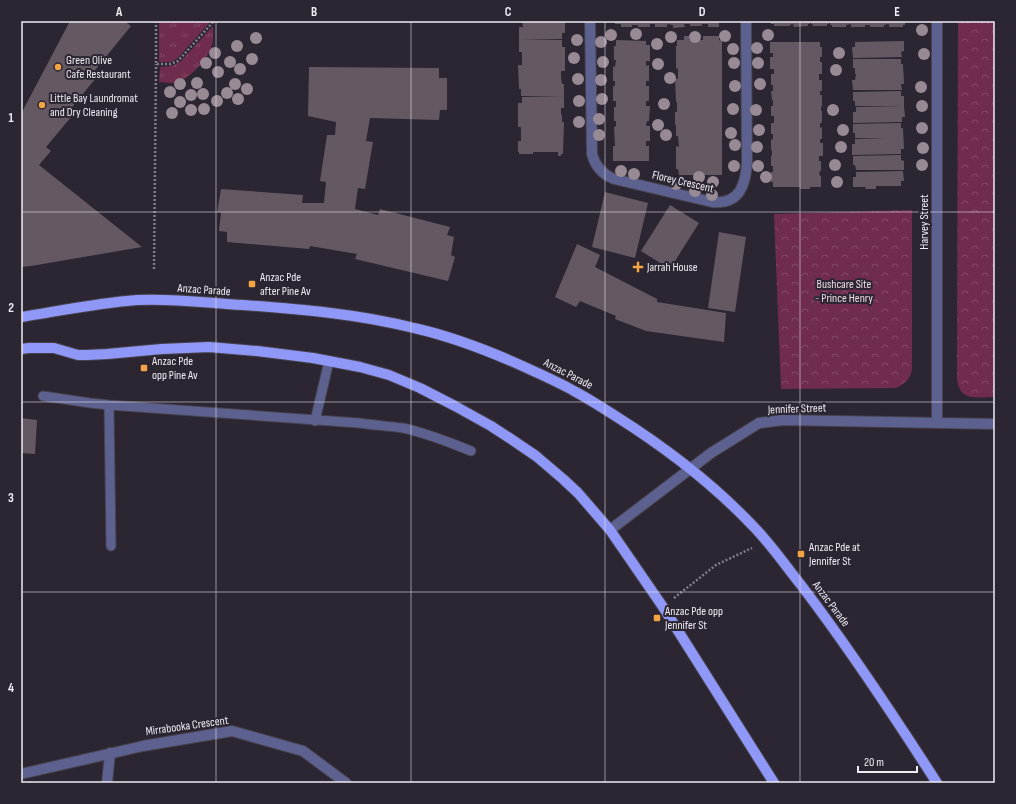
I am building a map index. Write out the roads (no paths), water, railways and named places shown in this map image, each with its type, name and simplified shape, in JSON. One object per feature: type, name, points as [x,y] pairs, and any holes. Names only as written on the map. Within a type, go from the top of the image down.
[{"type":"main road","name":"Anzac Parade","points":[[21,317],[138,300],[174,300],[318,311],[416,328],[487,351],[537,372],[573,390],[679,459],[734,507],[767,541],[856,659],[937,783]]},
{"type":"main road","points":[[21,349],[54,348],[78,355],[87,355],[209,347],[278,353],[329,361],[360,367],[389,375],[420,388],[491,426],[536,456],[563,479],[578,493],[610,530],[663,607],[774,783]]},
{"type":"street","name":"Florey Crescent","points":[[590,21],[592,154],[596,166],[606,176],[614,179],[719,203],[730,200],[740,192],[743,186],[746,164],[746,21]]},
{"type":"street","name":"Harvey Street","points":[[936,21],[937,422]]},
{"type":"street","name":"Jennifer Street","points":[[610,530],[711,453],[759,423],[782,420],[995,424]]},
{"type":"street","name":"Mirrabooka Crescent","points":[[21,774],[143,746],[232,731],[303,750],[346,783]]},
{"type":"street","points":[[107,783],[110,753]]},
{"type":"lane","points":[[315,420],[329,361]]},
{"type":"lane","points":[[43,396],[109,405],[359,423],[403,428],[431,436],[472,451]]},
{"type":"lane","points":[[109,405],[111,546]]},
{"type":"place","name":"Green Olive Cafe Restaurant","points":[[58,67]]},
{"type":"place","name":"Little Bay Laundromat and Dry Cleaning","points":[[42,105]]},
{"type":"place","name":"Jarrah House","points":[[638,267]]},
{"type":"place","name":"Anzac Pde after Pine Av","points":[[252,284]]},
{"type":"place","name":"Anzac Pde opp Pine Av","points":[[144,368]]},
{"type":"place","name":"Anzac Pde at Jennifer St","points":[[801,554]]},
{"type":"place","name":"Anzac Pde opp Jennifer St","points":[[657,618]]},
{"type":"park label","name":"Bushcare Site - Prince Henry","points":[[844,291]]}]
